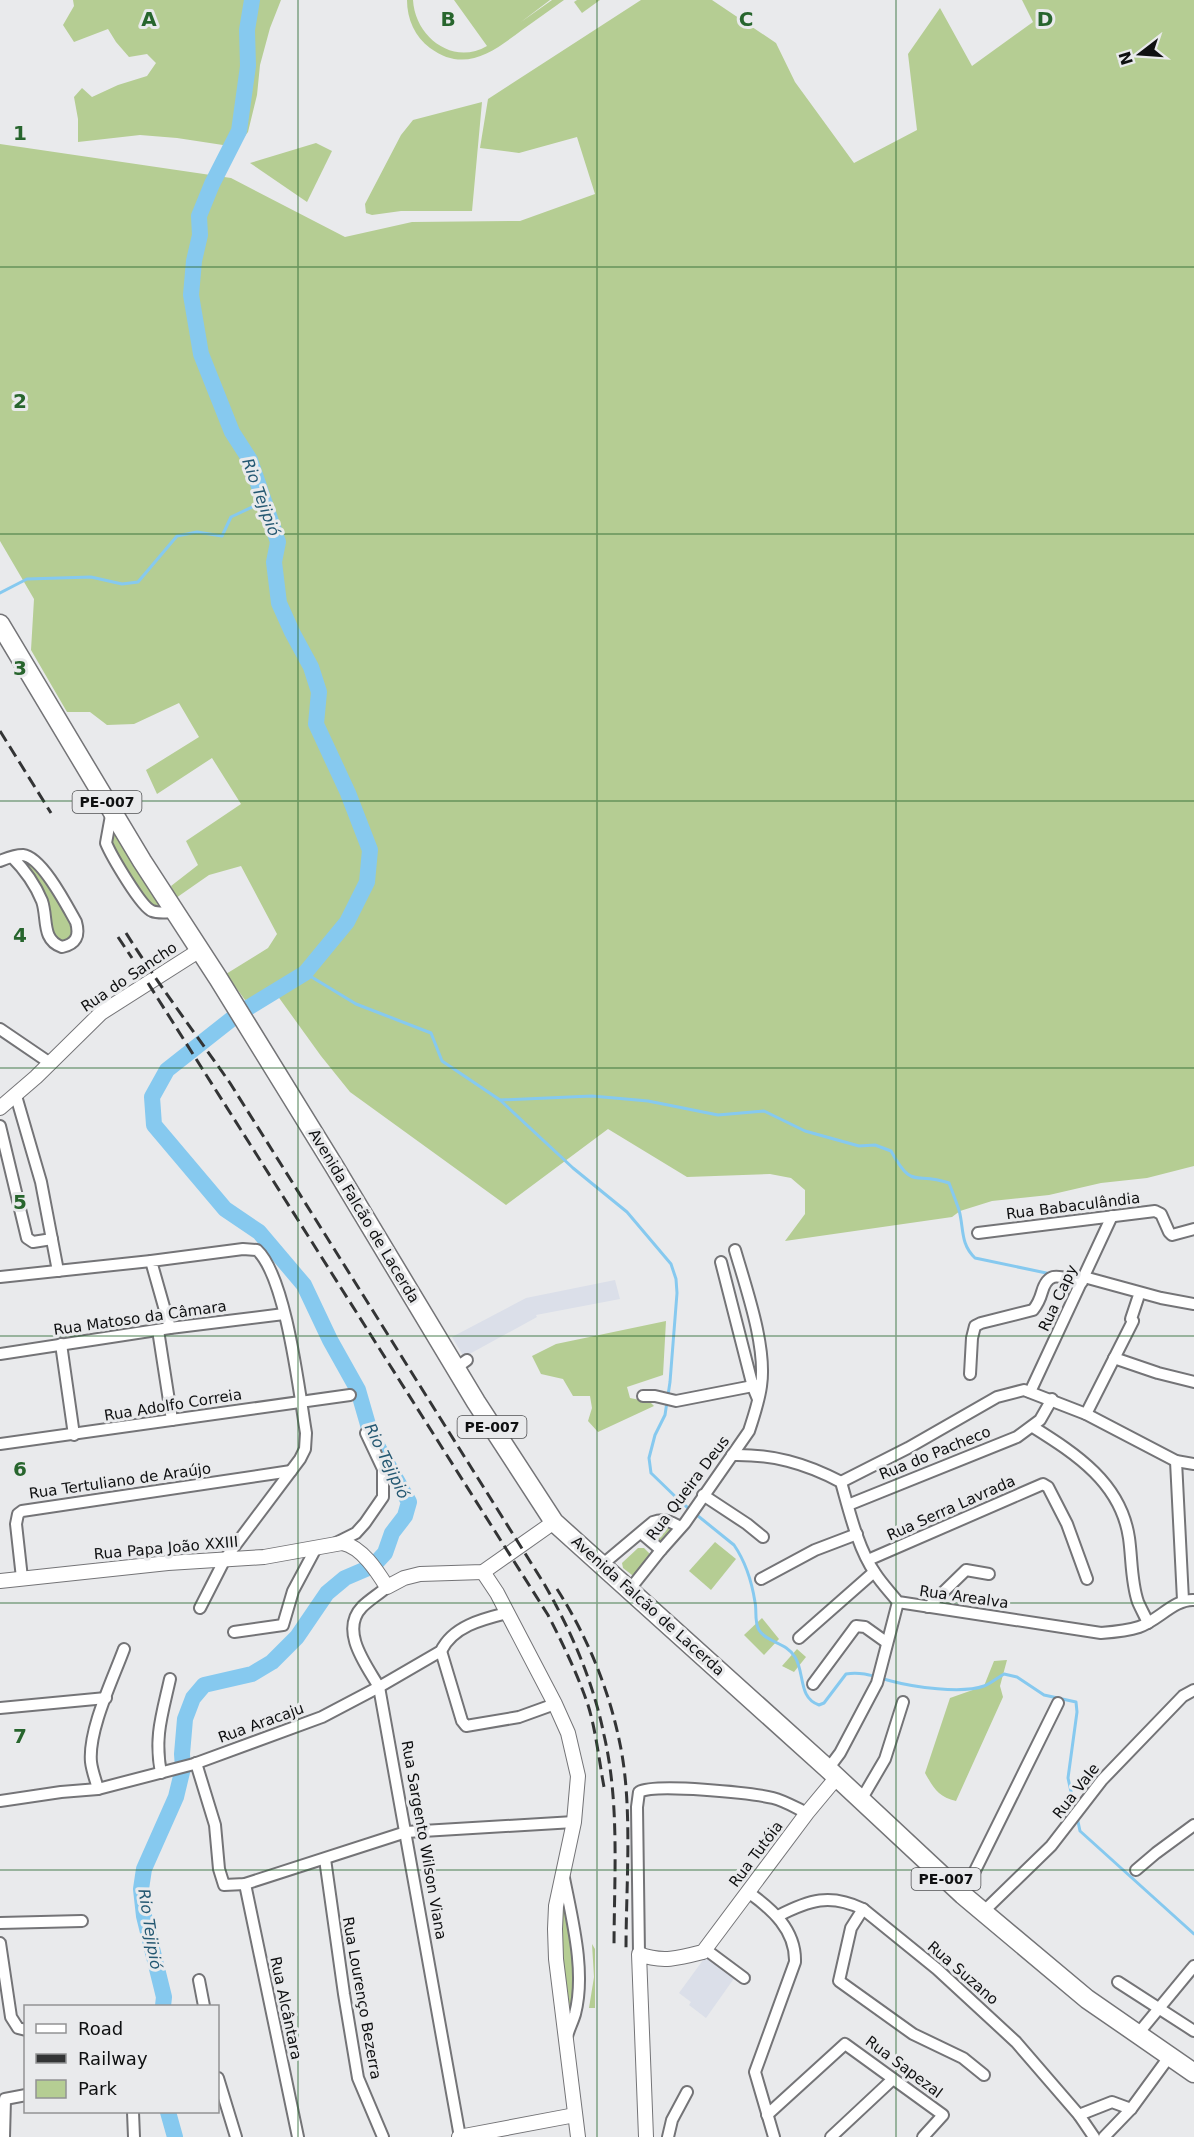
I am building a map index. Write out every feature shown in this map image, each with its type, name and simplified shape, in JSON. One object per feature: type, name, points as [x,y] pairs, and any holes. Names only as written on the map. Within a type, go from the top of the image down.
[{"type":"main road","name":"PE-007","points":[[0,624],[200,950]]},
{"type":"main road","name":"Avenida Falcão de Lacerda","points":[[200,950],[461,1364],[554,1522],[603,1564],[963,1895],[1087,1999],[1169,2057],[1192,2069]]},
{"type":"street","points":[[0,861],[12,857],[24,855],[39,865],[76,922],[78,933],[74,942],[62,948],[52,941],[45,926],[43,904],[37,890],[22,867],[12,857]]},
{"type":"street","name":"Rua do Sancho","points":[[0,1108],[16,1096],[101,1013],[200,950]]},
{"type":"street","points":[[0,1029],[50,1063]]},
{"type":"street","points":[[16,1096],[41,1182],[58,1271]]},
{"type":"street","points":[[0,1126],[27,1238],[33,1242],[52,1239]]},
{"type":"street","name":"Rua Babaculândia","points":[[978,1233],[1155,1211],[1161,1214],[1172,1235],[1194,1229]]},
{"type":"street","name":"Rua Capy","points":[[1030,1392],[1112,1216]]},
{"type":"street","points":[[0,1278],[243,1249],[257,1250],[267,1264],[277,1284],[285,1314],[301,1401],[306,1443],[300,1459],[225,1559],[201,1608]]},
{"type":"street","name":"Rua Queira Deus","points":[[630,1589],[682,1525],[749,1431],[758,1399],[760,1351],[755,1323],[735,1250]]},
{"type":"street","points":[[151,1261],[170,1328]]},
{"type":"street","name":"Rua Queira Deus","points":[[721,1262],[757,1386]]},
{"type":"street","points":[[969,1374],[973,1330],[977,1324],[1034,1310],[1045,1282],[1051,1277],[1083,1280],[1194,1304]]},
{"type":"street","points":[[1086,1414],[1133,1321],[1131,1319],[1133,1308],[1138,1298]]},
{"type":"street","name":"Rua Matoso da Câmara","points":[[0,1353],[285,1314]]},
{"type":"street","points":[[158,1330],[172,1420]]},
{"type":"street","points":[[61,1344],[74,1435]]},
{"type":"street","points":[[1114,1358],[1194,1382]]},
{"type":"street","points":[[643,1396],[681,1401],[757,1386]]},
{"type":"street","points":[[732,1455],[784,1459],[819,1470],[841,1482],[908,1448],[997,1397],[1024,1390],[1086,1414],[1176,1461],[1194,1464]]},
{"type":"street","name":"Rua Adolfo Correia","points":[[0,1444],[350,1395]]},
{"type":"street","points":[[1052,1399],[1040,1420],[1033,1426],[1087,1463],[1118,1503],[1127,1526],[1136,1596],[1148,1623]]},
{"type":"street","name":"Rua do Pacheco","points":[[848,1505],[1017,1437],[1033,1426]]},
{"type":"street","name":"Rua Papa João XXIII","points":[[0,1581],[286,1554],[334,1544],[356,1533],[382,1497],[383,1469],[366,1432]]},
{"type":"street","points":[[1176,1461],[1189,1600]]},
{"type":"street","name":"Rua Tertuliano de Araújo","points":[[22,1578],[16,1524],[18,1514],[22,1511],[291,1471]]},
{"type":"street","name":"Rua Arealva","points":[[841,1482],[857,1534],[868,1560],[874,1572],[898,1602],[1101,1633],[1125,1631],[1148,1623],[1189,1600]]},
{"type":"street","name":"Rua Serra Lavrada","points":[[868,1560],[953,1522],[994,1507],[1036,1486],[1046,1485],[1067,1524],[1087,1579]]},
{"type":"street","points":[[703,1495],[763,1537]]},
{"type":"street","points":[[603,1564],[653,1522],[661,1519],[682,1525]]},
{"type":"street","points":[[554,1522],[483,1572],[497,1593],[555,1704],[568,1733],[578,1776],[574,1822],[556,1906],[555,1929],[556,1959],[578,2137]]},
{"type":"street","points":[[641,1533],[661,1550]]},
{"type":"street","points":[[761,1579],[815,1550],[857,1534]]},
{"type":"street","name":"Rua Papa João XXIII","points":[[334,1544],[353,1546],[375,1569],[387,1587]]},
{"type":"street","points":[[234,1632],[283,1625],[292,1591],[316,1548]]},
{"type":"street","points":[[928,1607],[966,1570],[989,1574]]},
{"type":"street","name":"Rua Sargento Wilson Viana","points":[[460,2137],[380,1687],[360,1652],[352,1628],[361,1608],[387,1587],[404,1578],[444,1572],[483,1572]]},
{"type":"street","points":[[799,1638],[874,1572]]},
{"type":"street","points":[[832,1773],[879,1678],[886,1642],[898,1602]]},
{"type":"street","name":"Rua Aracaju","points":[[0,1801],[61,1792],[98,1790],[195,1763],[322,1717],[380,1687],[441,1651],[445,1643],[458,1631],[507,1613]]},
{"type":"street","points":[[813,1684],[856,1626],[865,1627],[886,1642]]},
{"type":"street","points":[[98,1790],[91,1763],[91,1746],[124,1649]]},
{"type":"street","points":[[441,1651],[462,1721],[466,1726],[519,1717],[555,1704]]},
{"type":"street","points":[[163,1773],[157,1748],[157,1737],[170,1679]]},
{"type":"street","name":"Rua Vale","points":[[983,1912],[1051,1846],[1078,1808],[1130,1750],[1183,1696],[1194,1690]]},
{"type":"street","points":[[0,1708],[106,1698]]},
{"type":"street","points":[[861,1800],[885,1759],[903,1702]]},
{"type":"street","points":[[963,1895],[1058,1703]]},
{"type":"street","points":[[195,1763],[215,1825],[222,1882],[228,1886],[245,1884],[406,1832],[574,1822]]},
{"type":"street","name":"Rua Tutóia","points":[[704,1950],[807,1813],[832,1773]]},
{"type":"street","points":[[646,2137],[639,1954],[637,1807],[639,1792],[648,1788],[664,1787],[758,1794],[776,1798],[807,1813]]},
{"type":"street","points":[[1136,1870],[1194,1825]]},
{"type":"street","name":"Rua Lourenço Bezerra","points":[[325,1859],[358,2078],[383,2137]]},
{"type":"street","points":[[563,1872],[574,1929],[579,1980],[575,2014],[566,2036]]},
{"type":"street","name":"Rua Alcântara","points":[[245,1884],[298,2137]]},
{"type":"street","points":[[748,1892],[778,1916],[792,1942],[795,1962],[755,2072],[774,2137]]},
{"type":"street","name":"Rua Suzano","points":[[778,1916],[824,1899],[851,1903],[863,1909],[929,1962],[1005,2031],[1037,2064],[1094,2137]]},
{"type":"street","points":[[863,1909],[847,1939],[839,1980],[912,2034],[963,2058],[984,2075]]},
{"type":"street","points":[[0,1923],[82,1921]]},
{"type":"street","points":[[0,1943],[11,2017],[18,2028],[24,2030]]},
{"type":"street","points":[[639,1954],[662,1960],[683,1957],[704,1950],[744,1978]]},
{"type":"street","points":[[1137,2035],[1194,1966]]},
{"type":"street","points":[[199,1980],[204,2005]]},
{"type":"street","points":[[1118,1982],[1194,2031]]},
{"type":"street","name":"Rua Sapezal","points":[[766,2115],[845,2044],[943,2115],[923,2137]]},
{"type":"street","points":[[1104,2137],[1131,2109],[1169,2057]]},
{"type":"street","points":[[831,2137],[893,2079]]},
{"type":"street","points":[[219,2081],[236,2137]]},
{"type":"street","points":[[668,2137],[672,2120],[687,2092]]},
{"type":"street","points":[[4,2137],[3,2111],[6,2099],[24,2095]]},
{"type":"street","points":[[1079,2115],[1112,2102],[1131,2109]]},
{"type":"street","points":[[133,2113],[134,2137]]},
{"type":"street","points":[[460,2137],[575,2115]]},
{"type":"shaded area","points":[[615,1280],[620,1299],[536,1315],[537,1317],[464,1357],[452,1337],[526,1298]]},
{"type":"shaded area","points":[[706,1956],[735,1977],[706,2018],[689,2005],[691,2002],[679,1993]]},
{"type":"green space","points":[[73,0],[281,0],[270,28],[260,65],[257,95],[248,132],[236,147],[140,135],[78,142],[78,119],[74,97],[82,88],[92,97],[118,85],[147,76],[156,63],[147,54],[129,57],[108,29],[74,42],[63,25],[74,6]]},
{"type":"green space","points":[[407,0],[413,0],[415,13],[428,36],[449,50],[461,52],[474,51],[487,46],[454,0],[550,0],[521,22],[552,0],[564,0],[490,52],[479,57],[455,59],[443,56],[420,39],[408,14]]},
{"type":"green space","points":[[600,0],[582,13],[574,2]]},
{"type":"green space","points":[[641,0],[712,0],[776,43],[795,82],[854,163],[917,130],[908,54],[940,8],[972,66],[1033,22],[1022,0],[1194,0],[1194,1166],[1147,1178],[1101,1183],[1049,1195],[992,1201],[960,1211],[952,1217],[785,1241],[805,1214],[805,1190],[791,1178],[770,1174],[687,1177],[608,1129],[506,1205],[350,1092],[277,995],[245,1000],[226,974],[268,948],[277,934],[241,866],[209,875],[176,898],[171,886],[198,865],[186,841],[241,804],[212,758],[157,794],[146,770],[199,737],[179,703],[134,724],[107,725],[90,712],[67,712],[31,650],[34,599],[0,541],[0,144],[231,178],[345,237],[412,222],[520,221],[595,194],[577,137],[519,153],[480,148],[488,99]]},
{"type":"green space","points":[[482,102],[472,211],[401,211],[372,215],[366,213],[365,204],[401,135],[413,120]]},
{"type":"green space","points":[[316,143],[332,151],[307,202],[250,163]]},
{"type":"green space","points":[[112,819],[165,912],[154,912],[106,842]]},
{"type":"green space","points":[[25,855],[77,921],[75,940],[56,945],[44,915],[14,856]]},
{"type":"green space","points":[[666,1321],[663,1375],[627,1387],[630,1398],[650,1402],[654,1406],[598,1432],[588,1421],[592,1408],[590,1396],[573,1396],[563,1379],[541,1374],[532,1356],[556,1344]]},
{"type":"green space","points":[[661,1525],[674,1527],[662,1545],[657,1541],[656,1530]]},
{"type":"green space","points":[[715,1542],[736,1559],[711,1590],[689,1571]]},
{"type":"green space","points":[[638,1548],[644,1548],[651,1555],[636,1575],[632,1575],[623,1568],[622,1563]]},
{"type":"green space","points":[[762,1618],[779,1639],[764,1655],[744,1635]]},
{"type":"green space","points":[[797,1649],[806,1657],[794,1672],[782,1666]]},
{"type":"green space","points":[[1007,1660],[1000,1686],[1003,1697],[956,1801],[945,1797],[931,1784],[925,1773],[950,1698],[984,1686],[994,1661]]},
{"type":"green space","points":[[565,1896],[576,1965],[571,2013],[560,1940]]},
{"type":"green space","points":[[592,1944],[595,1949],[595,2008],[589,2008],[594,1977]]},
{"type":"waterway","name":"Rio Tejipió","points":[[163,2005],[164,1997],[144,1916],[141,1889],[144,1869],[176,1797],[183,1768],[185,1719],[193,1698],[204,1685],[252,1674],[272,1662],[297,1637],[327,1593],[345,1578],[373,1566],[385,1553],[392,1533],[405,1516],[409,1502],[371,1435],[358,1390],[330,1340],[304,1285],[259,1232],[225,1209],[154,1125],[152,1097],[167,1070],[238,1014],[305,973],[347,922],[367,882],[370,850],[348,793],[316,724],[319,692],[311,667],[279,603],[274,562],[278,542],[250,460],[232,432],[201,354],[191,295],[194,261],[200,235],[199,216],[212,184],[239,131],[248,66],[247,30],[252,0]]},
{"type":"waterway","points":[[0,593],[27,579],[91,577],[122,584],[138,582],[177,536],[197,532],[222,536],[231,517],[265,501]]},
{"type":"waterway","points":[[305,973],[356,1004],[431,1033],[442,1061],[500,1100],[573,1168],[627,1212],[671,1264],[676,1279],[677,1293],[670,1382],[665,1415],[655,1435],[649,1458],[651,1473],[682,1503],[734,1545],[742,1558],[750,1580],[759,1630],[767,1638],[787,1648],[795,1657],[805,1691],[812,1702],[819,1705],[824,1703],[846,1674],[852,1673],[951,1690],[984,1686],[1004,1674],[1017,1677],[1044,1695],[1076,1702],[1077,1712],[1068,1778],[1075,1810]]},
{"type":"waterway","points":[[500,1100],[592,1096],[648,1101],[718,1115],[764,1111],[805,1131],[859,1146],[875,1145],[891,1151],[910,1176],[949,1183],[959,1210],[967,1247],[975,1258],[1051,1274]]},
{"type":"waterway","points":[[1077,1817],[1080,1831],[1194,1934]]},
{"type":"waterway","name":"Rio Tejipió","points":[[168,2113],[175,2137]]},
{"type":"railway","points":[[0,731],[51,813]]},
{"type":"railway","points":[[126,933],[230,1083],[543,1582],[563,1619],[594,1695],[609,1761],[615,1841],[614,1949]]},
{"type":"railway","points":[[118,937],[132,958]]},
{"type":"railway","points":[[148,983],[548,1615],[570,1659],[588,1705],[604,1787]]},
{"type":"railway","points":[[557,1589],[578,1625],[596,1664],[610,1703],[620,1744],[628,1819],[626,1949]]}]
